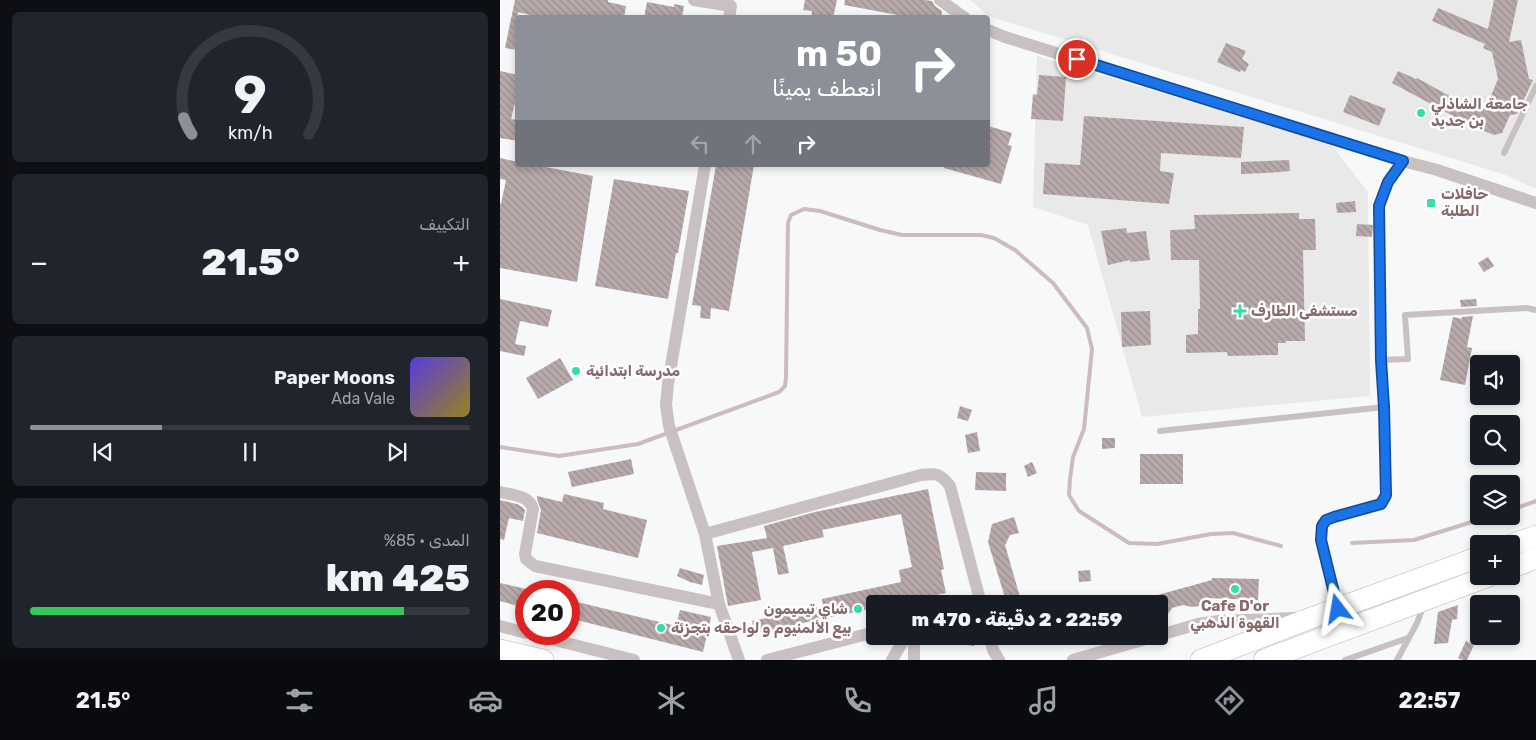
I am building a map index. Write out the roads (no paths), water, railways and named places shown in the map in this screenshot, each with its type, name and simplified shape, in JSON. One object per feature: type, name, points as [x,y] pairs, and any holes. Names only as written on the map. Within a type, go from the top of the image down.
[{"type":"highway","points":[[1520,542],[1536,536]]},
{"type":"highway","points":[[1520,564],[1536,558]]},
{"type":"highway","points":[[1266,660],[1424,589],[1470,562]]},
{"type":"highway","points":[[1201,660],[1338,609],[1470,580]]},
{"type":"highway","points":[[500,650],[542,660]]},
{"type":"street","points":[[694,0],[731,8]]},
{"type":"street","points":[[940,0],[961,15]]},
{"type":"street","points":[[990,31],[1403,161],[1437,170],[1536,203]]},
{"type":"street","points":[[704,167],[666,405],[669,426],[705,534],[719,604],[739,660]]},
{"type":"street","points":[[705,534],[921,474],[934,473],[950,486],[979,595]]},
{"type":"street","points":[[500,492],[525,498],[532,505],[533,509],[525,554],[526,560],[535,566],[719,604]]},
{"type":"street","points":[[1168,633],[1198,624],[1219,621],[1311,618]]},
{"type":"street","points":[[500,626],[515,630]]},
{"type":"street","points":[[767,660],[866,634]]},
{"type":"street","points":[[575,645],[634,660]]},
{"type":"street","points":[[892,660],[901,645]]},
{"type":"street","points":[[914,645],[914,660]]},
{"type":"street","points":[[992,645],[998,660]]},
{"type":"street","points":[[1073,660],[1125,645]]},
{"type":"lane","points":[[1504,153],[1536,86]]},
{"type":"lane","points":[[1338,609],[1321,540],[1322,526],[1326,520],[1334,517],[1381,504],[1385,500],[1386,495],[1381,360],[1379,206],[1388,182],[1403,161]]},
{"type":"lane","points":[[1381,360],[1408,359],[1405,315],[1527,308],[1536,310]]},
{"type":"lane","points":[[1160,431],[1384,407]]},
{"type":"lane","points":[[1397,660],[1417,623],[1424,589]]},
{"type":"lane","points":[[1345,660],[1408,638]]},
{"type":"waterway","points":[[500,447],[559,456],[638,444],[779,392],[785,386],[786,377],[788,223],[791,215],[804,209],[820,211],[902,235],[981,235],[994,238],[1015,250],[1053,283],[1087,328],[1092,349],[1084,429],[1073,457],[1070,479],[1069,495],[1079,511],[1129,543],[1157,544],[1211,534],[1233,533],[1281,546]]},
{"type":"waterway","points":[[1520,507],[1536,501]]},
{"type":"waterway","points":[[1352,543],[1414,540],[1470,523]]},
{"type":"place","name":"جامعة الشاذلي بن جديد","points":[[1421,113]]},
{"type":"place","name":"حافلات الطلبة","points":[[1431,203]]},
{"type":"place","name":"مستشفى الطارف","points":[[1240,311]]},
{"type":"place","name":"مدرسة ابتدائية","points":[[576,371]]},
{"type":"place","name":"Cafe D'or القهوة الذهبي","points":[[1235,589]]},
{"type":"place","name":"شاي تيميمون","points":[[858,609]]},
{"type":"place","name":"بيع الألمنيوم و لواحقه بتجزئة","points":[[661,628]]}]
